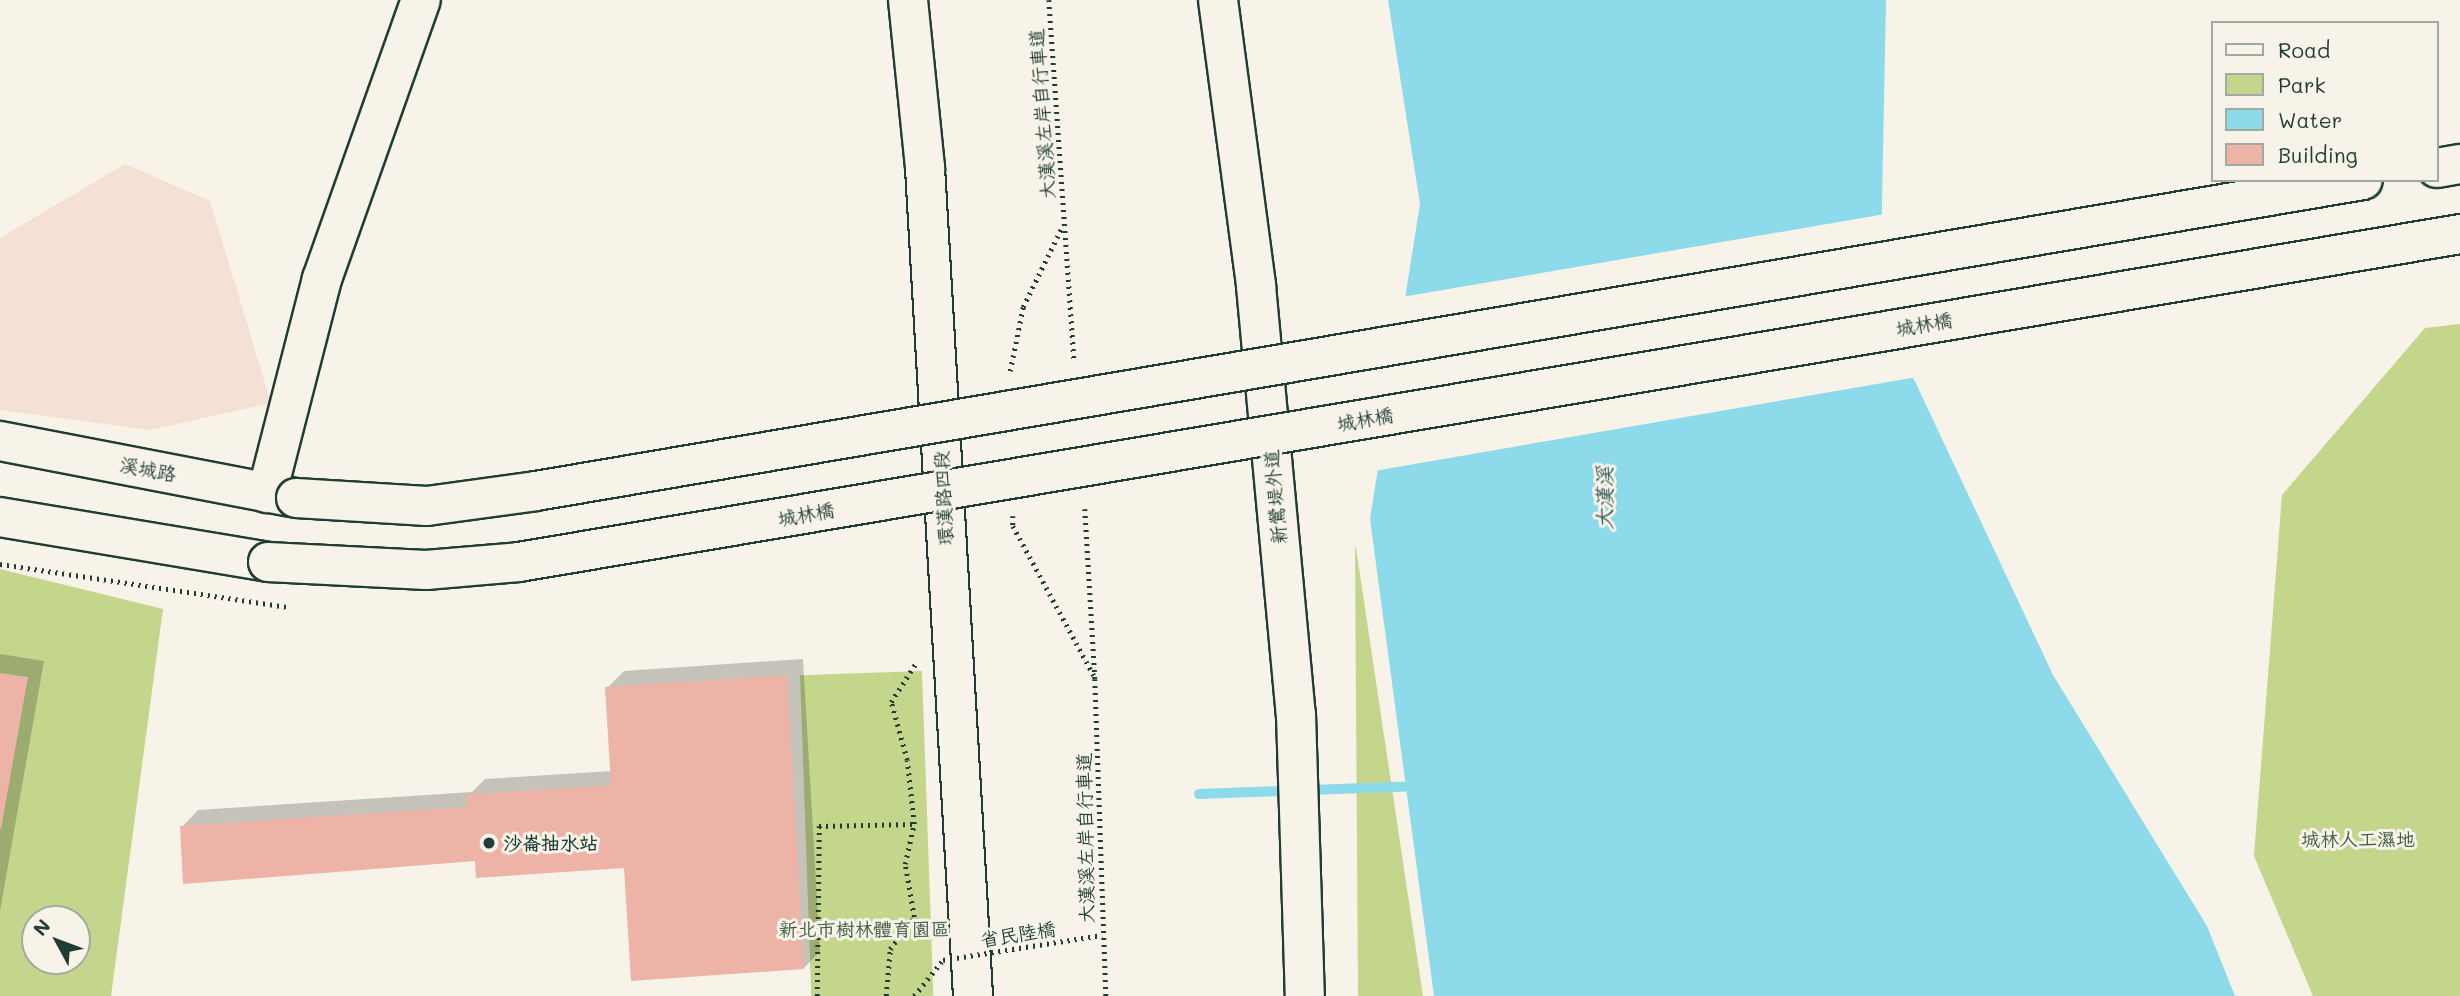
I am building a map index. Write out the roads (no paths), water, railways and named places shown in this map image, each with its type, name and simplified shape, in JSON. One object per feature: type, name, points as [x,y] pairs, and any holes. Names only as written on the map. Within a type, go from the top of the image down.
[{"type":"street","points":[[421,0],[322,279],[281,496],[427,506],[536,491],[2352,182]]},
{"type":"street","name":"環漢路四段","points":[[908,0],[925,168],[972,996]]},
{"type":"street","name":"新鶯堤外道","points":[[1218,0],[1256,286],[1296,715],[1305,996]]},
{"type":"street","points":[[2439,168],[2460,164]]},
{"type":"street","name":"城林橋","points":[[0,517],[268,562],[426,570],[519,562],[2460,234]]},
{"type":"street","name":"溪城路","points":[[0,440],[281,496]]},
{"type":"water","name":"大漢溪","points":[[1388,0],[1886,0],[1880,307],[2053,675],[2207,926],[2235,996],[1434,996],[1370,519],[1420,204]]},
{"type":"waterway","points":[[1199,794],[1420,786]]},
{"type":"place","name":"沙崙抽水站","points":[[489,843]]},
{"type":"park label","name":"城林人工濕地","points":[[2358,839]]},
{"type":"park label","name":"新北市樹林體育園區","points":[[864,929]]}]
